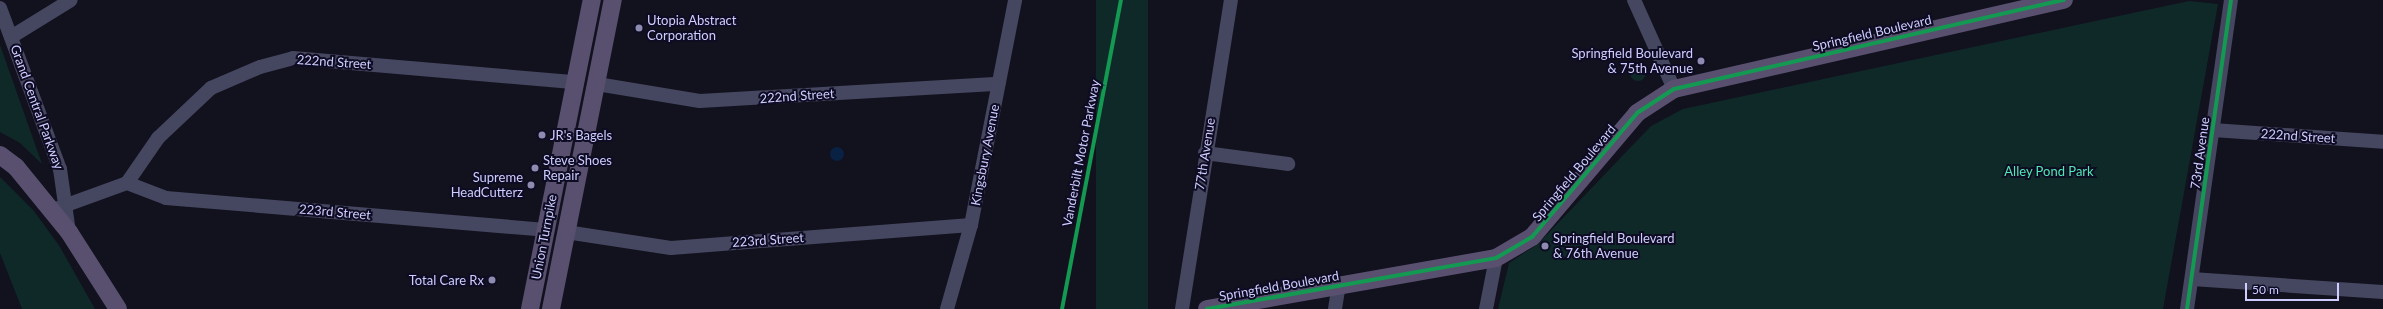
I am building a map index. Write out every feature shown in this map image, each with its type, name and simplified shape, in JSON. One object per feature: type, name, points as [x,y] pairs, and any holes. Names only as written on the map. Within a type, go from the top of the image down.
[{"type":"main road","name":"Union Turnpike","points":[[530,309],[592,0]]},
{"type":"main road","name":"Union Turnpike","points":[[551,309],[613,0]]},
{"type":"main road","name":"Springfield Boulevard","points":[[1208,309],[1496,258],[1532,237],[1637,113],[1674,89],[2064,0]]},
{"type":"main road","points":[[0,155],[16,167],[58,207],[69,232],[118,309]]},
{"type":"street","points":[[11,37],[71,0]]},
{"type":"street","name":"Kingsbury Avenue","points":[[947,309],[971,225],[1015,0]]},
{"type":"street","name":"77th Avenue","points":[[1182,309],[1205,153],[1231,0]]},
{"type":"street","points":[[1634,0],[1674,89]]},
{"type":"street","name":"73rd Avenue","points":[[2187,309],[2231,0]]},
{"type":"street","name":"Grand Central Parkway","points":[[0,8],[60,168],[58,207]]},
{"type":"street","name":"222nd Street","points":[[127,183],[158,138],[211,88],[260,67],[293,58],[575,82]]},
{"type":"street","name":"222nd Street","points":[[597,84],[700,101],[999,84]]},
{"type":"street","name":"222nd Street","points":[[2213,130],[2383,142]]},
{"type":"street","points":[[1205,153],[1288,164]]},
{"type":"street","points":[[58,207],[127,183]]},
{"type":"street","name":"223rd Street","points":[[127,183],[166,198],[546,230]]},
{"type":"street","name":"223rd Street","points":[[566,232],[671,248],[971,225]]},
{"type":"street","points":[[1486,309],[1496,258]]},
{"type":"street","points":[[2192,279],[2383,292]]},
{"type":"street","points":[[1335,309],[1339,285]]},
{"type":"green space","points":[[1096,0],[1148,0],[1148,309],[1096,309]]},
{"type":"green space","name":"Alley Pond Park","points":[[2189,1],[2218,4],[2163,309],[1498,309],[1509,263],[1538,244],[1651,126],[1683,109]]},
{"type":"green space","points":[[0,45],[42,164],[20,143],[0,132]]},
{"type":"green space","points":[[1635,65],[1641,65],[1646,70],[1644,79],[1641,81],[1635,81],[1630,76],[1630,70]]},
{"type":"green space","points":[[0,177],[34,211],[60,247],[95,309],[22,309],[0,253]]},
{"type":"water","points":[[834,147],[840,147],[844,151],[844,157],[840,161],[834,161],[830,157],[830,151]]},
{"type":"cycle path","name":"Vanderbilt Motor Parkway","points":[[1062,309],[1121,0]]},
{"type":"cycle path","points":[[1207,309],[1496,258],[1532,237],[1637,113],[1674,89],[2064,0]]},
{"type":"cycle path","points":[[2187,309],[2231,0]]},
{"type":"place","name":"Utopia Abstract Corporation","points":[[639,28]]},
{"type":"place","name":"Springfield Boulevard & 75th Avenue","points":[[1701,61]]},
{"type":"place","name":"JR's Bagels","points":[[542,135]]},
{"type":"place","name":"Steve Shoes Repair","points":[[535,168]]},
{"type":"place","name":"Supreme HeadCutterz","points":[[531,185]]},
{"type":"place","name":"Springfield Boulevard & 76th Avenue","points":[[1545,246]]},
{"type":"place","name":"Total Care Rx","points":[[492,280]]}]
